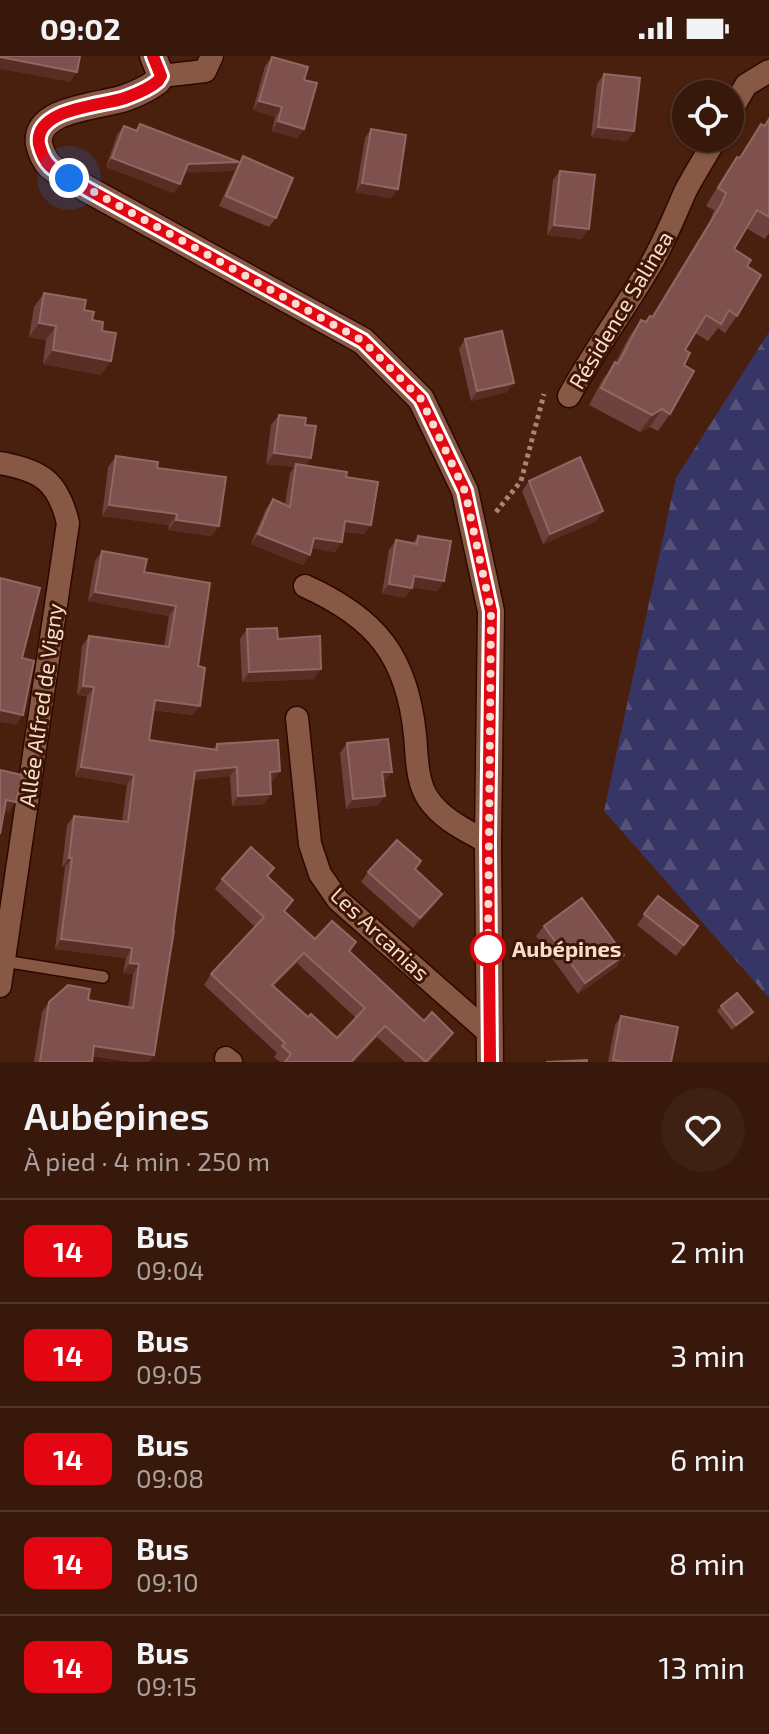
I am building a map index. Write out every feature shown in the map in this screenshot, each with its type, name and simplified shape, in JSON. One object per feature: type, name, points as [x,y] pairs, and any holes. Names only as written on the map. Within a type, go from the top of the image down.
[{"type":"street","points":[[212,56],[205,71],[157,66],[152,86],[123,99],[68,111],[53,118],[42,128],[38,140],[42,154],[51,167],[363,341],[421,399],[465,491],[491,611],[488,843],[490,1062]]},
{"type":"street","points":[[744,88],[769,71]]},
{"type":"street","name":"Résidence Salinea","points":[[569,396],[672,227],[685,193],[708,152]]},
{"type":"street","name":"Allée Alfred de Vigny","points":[[0,463],[29,469],[43,477],[56,489],[68,523],[0,986]]},
{"type":"street","points":[[305,586],[338,601],[366,621],[386,643],[408,694],[419,774],[426,798],[444,818],[488,843]]},
{"type":"street","name":"Les Arcanias","points":[[297,718],[310,844],[320,874],[338,900],[489,1033]]},
{"type":"lane","points":[[4,961],[103,977]]},
{"type":"green space","points":[[769,332],[769,998],[604,811],[676,478]]},
{"type":"building","points":[[0,56],[80,56],[77,72]]},
{"type":"building","points":[[272,57],[308,67],[304,80],[317,83],[304,129],[278,121],[282,107],[259,101]]},
{"type":"building","points":[[604,74],[640,78],[634,131],[598,127]]},
{"type":"building","points":[[769,119],[769,217],[757,210],[734,249],[751,260],[747,266],[761,275],[737,316],[729,310],[721,324],[706,315],[685,350],[690,353],[684,365],[694,371],[670,414],[662,409],[652,415],[601,388],[615,362],[618,364],[641,320],[646,322],[650,316],[653,317],[722,203],[726,193],[718,188],[737,157],[740,158],[761,124],[765,126]]},
{"type":"building","points":[[140,124],[239,162],[188,164],[180,184],[112,158],[124,126],[137,131]]},
{"type":"building","points":[[371,129],[406,135],[398,189],[362,183]]},
{"type":"building","points":[[243,156],[293,178],[276,218],[226,196]]},
{"type":"building","points":[[560,171],[595,175],[589,229],[554,225]]},
{"type":"building","points":[[44,293],[86,300],[84,310],[94,312],[92,320],[103,322],[102,331],[116,333],[111,361],[53,350],[56,326],[39,323]]},
{"type":"building","points":[[502,331],[514,383],[477,391],[465,339]]},
{"type":"building","points":[[279,415],[306,418],[305,425],[316,426],[311,458],[274,453]]},
{"type":"building","points":[[116,456],[158,462],[157,468],[226,477],[219,526],[176,520],[177,514],[109,505]]},
{"type":"building","points":[[580,457],[603,511],[550,534],[529,481]]},
{"type":"building","points":[[296,464],[347,472],[346,477],[378,482],[371,525],[345,521],[342,542],[314,538],[310,555],[258,534],[273,499],[290,507]]},
{"type":"building","points":[[418,536],[451,541],[444,581],[414,576],[412,588],[389,584],[396,540],[417,544]]},
{"type":"building","points":[[102,551],[147,559],[144,572],[210,583],[198,666],[205,668],[200,706],[155,700],[149,740],[217,750],[217,744],[278,740],[280,771],[270,772],[271,794],[238,796],[237,767],[195,771],[154,1055],[94,1046],[92,1062],[40,1062],[49,1002],[68,985],[90,989],[88,1000],[133,1008],[139,964],[130,963],[132,948],[61,939],[72,858],[69,858],[74,816],[128,822],[134,775],[81,767],[94,687],[83,686],[89,636],[169,647],[176,606],[95,592]]},
{"type":"building","points":[[0,578],[40,588],[22,658],[34,661],[23,715],[0,710]]},
{"type":"building","points":[[277,628],[278,639],[320,636],[321,669],[249,672],[247,629]]},
{"type":"building","points":[[388,739],[392,772],[382,772],[385,796],[353,799],[347,743]]},
{"type":"building","points":[[0,770],[22,775],[16,802],[6,800],[0,834]]},
{"type":"building","points":[[397,840],[421,861],[415,869],[442,894],[420,918],[368,872]]},
{"type":"building","points":[[251,847],[274,868],[267,876],[293,900],[284,911],[315,939],[332,921],[356,942],[349,951],[424,1021],[432,1012],[453,1033],[426,1062],[385,1026],[351,1062],[285,1062],[291,1054],[282,1046],[285,1043],[211,974],[264,917],[222,879]],"holes":[[[304,953],[365,1008],[337,1038],[272,985]]]},
{"type":"building","points":[[658,896],[698,926],[684,945],[644,914]]},
{"type":"building","points":[[582,898],[624,955],[585,983],[544,926]]},
{"type":"building","points":[[737,993],[753,1012],[736,1025],[721,1006]]},
{"type":"building","points":[[621,1016],[678,1027],[671,1062],[613,1060]]},
{"type":"building","points":[[587,1060],[587,1062],[546,1062]]},
{"type":"bus line","name":"14","points":[[153,56],[160,67],[161,76],[152,86],[123,99],[68,111],[42,128],[38,140],[42,154],[51,167],[363,341],[421,399],[465,491],[491,611],[488,843],[490,1062]]},
{"type":"place","name":"Aubépines","points":[[488,949]]},
{"type":"route","points":[[69,178],[363,341],[421,399],[465,491],[491,611],[488,949]]}]
